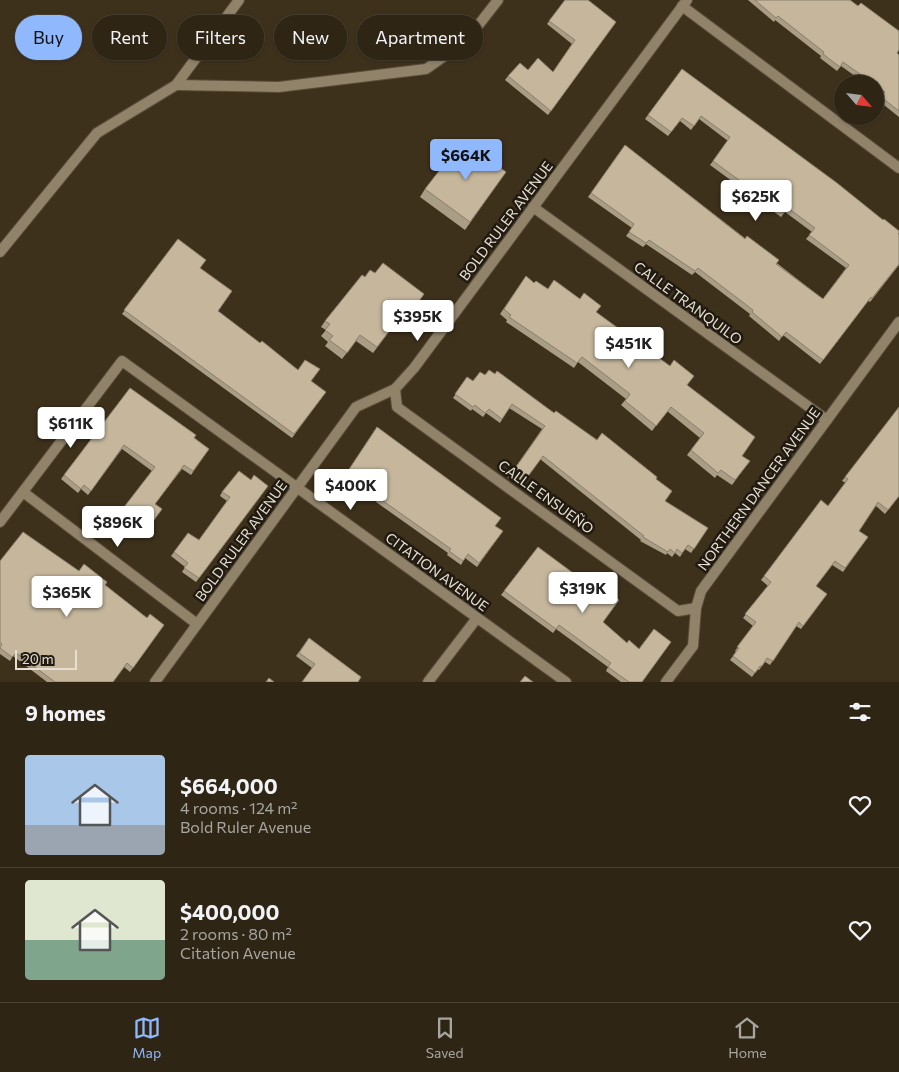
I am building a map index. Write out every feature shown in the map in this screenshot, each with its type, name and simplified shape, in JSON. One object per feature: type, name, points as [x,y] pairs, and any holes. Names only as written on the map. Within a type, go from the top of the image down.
[{"type":"street","points":[[0,252],[97,133],[176,84],[239,0]]},
{"type":"street","points":[[176,84],[279,87],[426,69],[466,41],[498,0]]},
{"type":"street","points":[[685,3],[899,168]]},
{"type":"street","name":"BOLD RULER AVENUE","points":[[155,682],[356,407],[394,388],[414,368],[685,3]]},
{"type":"street","name":"CALLE TRANQUILO","points":[[534,207],[827,420]]},
{"type":"street","name":"NORTHERN DANCER AVENUE","points":[[666,682],[693,646],[696,608],[701,591],[899,322]]},
{"type":"street","name":"CITATION AVENUE","points":[[23,492],[122,361],[566,682]]},
{"type":"street","name":"CALLE ENSUEÑO","points":[[394,388],[397,407],[678,611],[696,608]]},
{"type":"street","points":[[0,522],[23,492],[197,624]]},
{"type":"street","points":[[428,682],[477,618]]},
{"type":"building","points":[[565,0],[588,0],[616,22],[551,111],[508,76],[520,63],[528,70],[538,58],[553,72],[575,40],[549,21]]},
{"type":"building","points":[[755,0],[850,0],[858,6],[861,3],[899,31],[899,50],[897,53],[899,55],[899,111],[884,99],[884,75],[861,75],[843,62],[840,67],[778,16],[776,18]]},
{"type":"building","points":[[682,69],[899,231],[899,264],[823,360],[786,332],[782,337],[752,312],[753,310],[698,268],[695,271],[649,240],[646,243],[629,232],[634,224],[591,193],[625,145],[745,239],[747,236],[779,260],[776,264],[823,299],[849,265],[809,235],[815,228],[788,208],[784,213],[713,161],[730,137],[701,116],[694,126],[682,118],[671,132],[648,115]]},
{"type":"building","points":[[463,140],[506,172],[470,222],[425,189]]},
{"type":"building","points":[[178,239],[206,260],[200,268],[232,291],[218,311],[260,343],[262,341],[298,370],[305,360],[320,369],[311,381],[326,392],[294,434],[124,310]]},
{"type":"building","points":[[383,263],[424,294],[401,326],[396,322],[377,347],[360,335],[347,353],[329,340],[333,336],[325,330],[330,324],[325,321],[362,275],[365,277],[370,270],[375,273]]},
{"type":"building","points":[[526,276],[534,283],[536,281],[548,289],[554,280],[580,299],[584,293],[601,306],[596,312],[670,366],[674,360],[694,376],[687,385],[755,437],[742,456],[750,461],[735,480],[721,470],[718,473],[691,450],[704,433],[671,407],[656,426],[625,401],[630,394],[582,357],[577,363],[509,317],[511,315],[504,309]]},
{"type":"building","points":[[489,370],[495,374],[497,371],[554,413],[556,411],[597,440],[602,433],[657,477],[656,479],[672,491],[665,501],[708,528],[694,549],[688,545],[682,553],[677,549],[675,553],[670,549],[668,552],[643,537],[543,456],[523,483],[511,474],[545,426],[512,404],[502,419],[489,409],[485,413],[475,405],[473,407],[455,394],[467,377],[473,381],[480,372],[485,375]]},
{"type":"building","points":[[130,388],[196,435],[194,438],[209,449],[193,471],[184,465],[155,504],[162,509],[146,531],[121,511],[155,467],[124,445],[91,491],[84,485],[81,489],[64,475]]},
{"type":"building","points":[[899,407],[899,496],[888,510],[878,502],[859,531],[868,537],[845,568],[835,561],[816,586],[827,594],[803,626],[799,622],[773,661],[767,658],[755,673],[733,656],[739,648],[737,647],[756,622],[745,614],[771,582],[764,576],[821,500],[828,506],[848,479],[845,477]]},
{"type":"building","points":[[377,427],[501,518],[495,526],[503,531],[479,563],[468,554],[463,561],[449,551],[451,549],[379,498],[381,495],[348,471]]},
{"type":"building","points":[[239,471],[251,480],[254,475],[268,486],[199,578],[184,568],[188,563],[174,552],[188,533],[199,540],[230,497],[222,492]]},
{"type":"building","points":[[23,532],[79,571],[84,564],[107,582],[105,585],[147,618],[150,614],[164,625],[133,668],[127,663],[113,682],[55,682],[16,653],[12,657],[0,648],[2,644],[0,642],[0,561]]},
{"type":"building","points":[[538,547],[592,587],[596,582],[619,600],[603,622],[627,643],[629,640],[639,649],[654,629],[671,642],[642,682],[629,682],[608,667],[611,663],[559,625],[556,629],[504,591]]},
{"type":"building","points":[[309,638],[361,677],[358,682],[302,682],[315,664],[299,653]]},
{"type":"building","points":[[525,676],[533,682],[520,682]]},
{"type":"building","points":[[269,678],[274,682],[266,682]]}]
